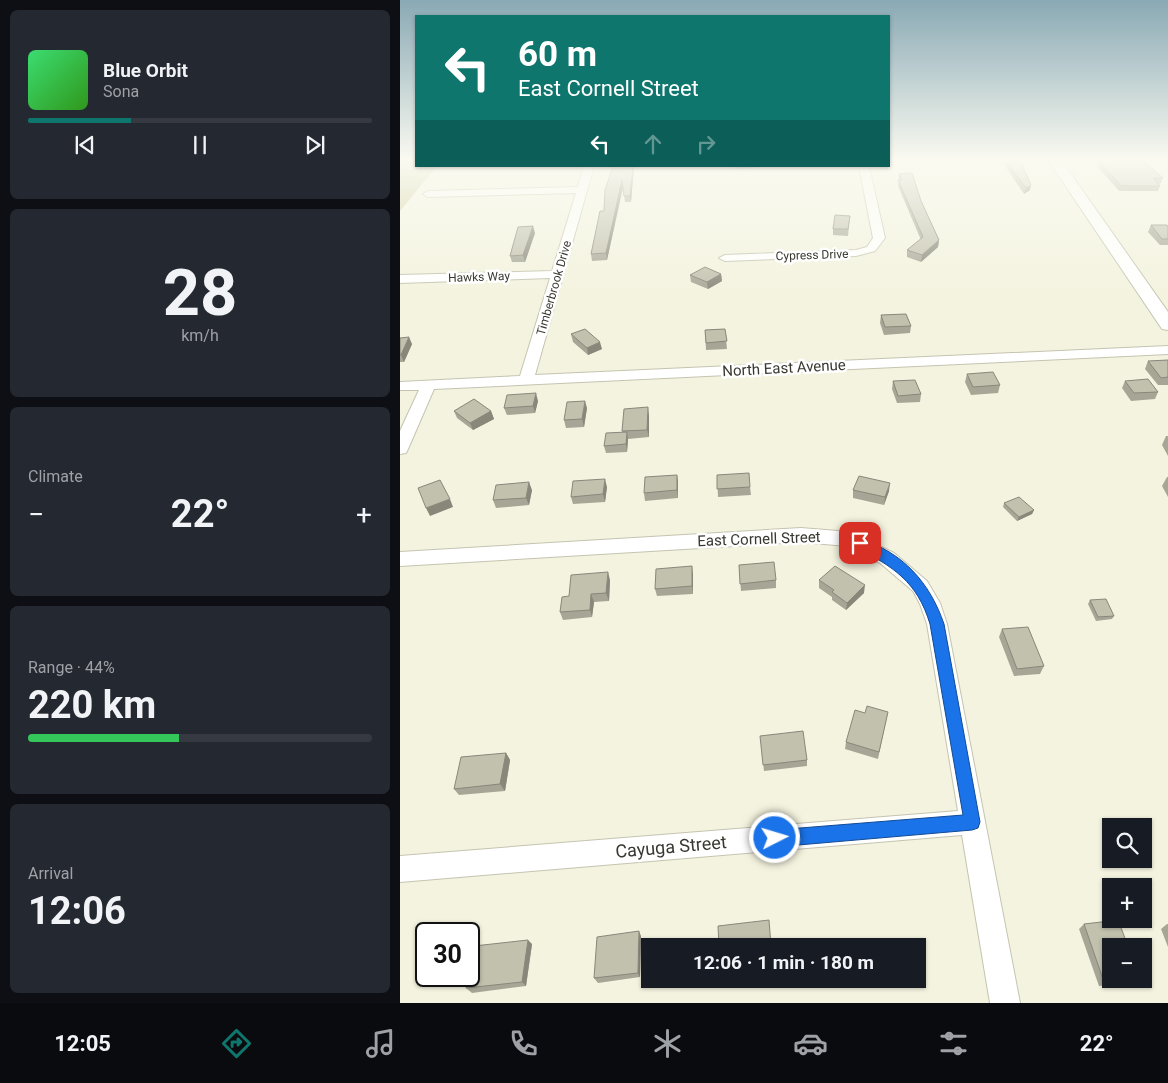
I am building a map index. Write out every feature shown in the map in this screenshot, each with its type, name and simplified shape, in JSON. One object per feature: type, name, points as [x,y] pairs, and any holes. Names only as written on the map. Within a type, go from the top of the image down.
[{"type":"street","name":"Timberbrook Drive","points":[[526,380],[577,207]]},
{"type":"street","name":"Cypress Drive","points":[[724,258],[845,254],[871,249],[876,245],[878,238],[872,207]]},
{"type":"street","points":[[1086,207],[1168,325]]},
{"type":"street","name":"Hawks Way","points":[[400,280],[558,274]]},
{"type":"street","name":"North East Avenue","points":[[400,386],[1168,350]]},
{"type":"street","points":[[400,449],[428,385]]},
{"type":"street","name":"East Cornell Street","points":[[400,559],[773,536],[828,536],[850,539],[870,548],[906,572],[920,586],[930,603],[937,624],[1005,1003]]},
{"type":"street","name":"Cayuga Street","points":[[400,869],[972,822]]},
{"type":"building","points":[[604,207],[616,207],[606,253],[591,254],[600,211],[604,211]]},
{"type":"building","points":[[910,207],[924,207],[939,240],[922,255],[907,250],[923,237]]},
{"type":"building","points":[[835,215],[850,216],[848,229],[833,229]]},
{"type":"building","points":[[1151,225],[1167,225],[1168,239],[1162,239]]},
{"type":"building","points":[[533,226],[523,255],[510,256],[518,227]]},
{"type":"building","points":[[705,267],[721,274],[707,282],[690,275]]},
{"type":"building","points":[[906,314],[911,326],[885,327],[881,315]]},
{"type":"building","points":[[585,329],[600,342],[587,348],[571,334]]},
{"type":"building","points":[[725,329],[727,341],[706,343],[705,330]]},
{"type":"building","points":[[409,337],[401,355],[400,355],[400,338]]},
{"type":"building","points":[[1168,360],[1168,377],[1161,378],[1148,361]]},
{"type":"building","points":[[993,372],[1000,385],[973,387],[967,374]]},
{"type":"building","points":[[1148,379],[1158,392],[1134,393],[1125,381]]},
{"type":"building","points":[[915,380],[921,394],[898,396],[893,381]]},
{"type":"building","points":[[536,393],[533,406],[504,408],[507,395]]},
{"type":"building","points":[[474,399],[491,411],[470,423],[454,411]]},
{"type":"building","points":[[585,401],[582,419],[564,420],[567,402]]},
{"type":"building","points":[[648,407],[647,430],[622,431],[624,409]]},
{"type":"building","points":[[627,432],[626,444],[604,446],[606,433]]},
{"type":"building","points":[[749,473],[750,487],[717,489],[717,475]]},
{"type":"building","points":[[677,475],[677,490],[644,493],[645,477]]},
{"type":"building","points":[[859,476],[890,483],[885,497],[853,490]]},
{"type":"building","points":[[605,479],[603,494],[571,497],[573,481]]},
{"type":"building","points":[[440,480],[450,499],[426,508],[418,488]]},
{"type":"building","points":[[529,482],[526,498],[493,500],[496,485]]},
{"type":"building","points":[[1019,497],[1034,510],[1019,517],[1004,503]]},
{"type":"building","points":[[774,562],[776,580],[740,584],[739,565]]},
{"type":"building","points":[[692,566],[692,586],[655,589],[656,569]]},
{"type":"building","points":[[835,566],[865,585],[847,603],[832,592],[834,590],[819,580]]},
{"type":"building","points":[[608,572],[606,593],[591,594],[590,610],[560,612],[562,597],[569,596],[571,575]]},
{"type":"building","points":[[1106,599],[1114,616],[1098,617],[1090,600]]},
{"type":"building","points":[[1028,627],[1044,666],[1017,669],[1002,629]]},
{"type":"building","points":[[867,706],[888,712],[879,752],[846,742],[855,710],[865,713]]},
{"type":"building","points":[[803,731],[807,760],[763,765],[760,736]]},
{"type":"building","points":[[506,753],[500,784],[454,789],[461,757]]},
{"type":"building","points":[[769,920],[770,938],[719,938],[718,926]]},
{"type":"building","points":[[1102,922],[1102,928],[1121,928],[1125,938],[1102,938],[1102,976],[1084,924]]},
{"type":"building","points":[[639,931],[638,973],[594,978],[597,937]]},
{"type":"building","points":[[528,940],[522,982],[480,986],[480,945]]},
{"type":"route","points":[[775,838],[972,822],[937,624],[930,603],[920,586],[906,572],[887,558],[860,543]]}]
